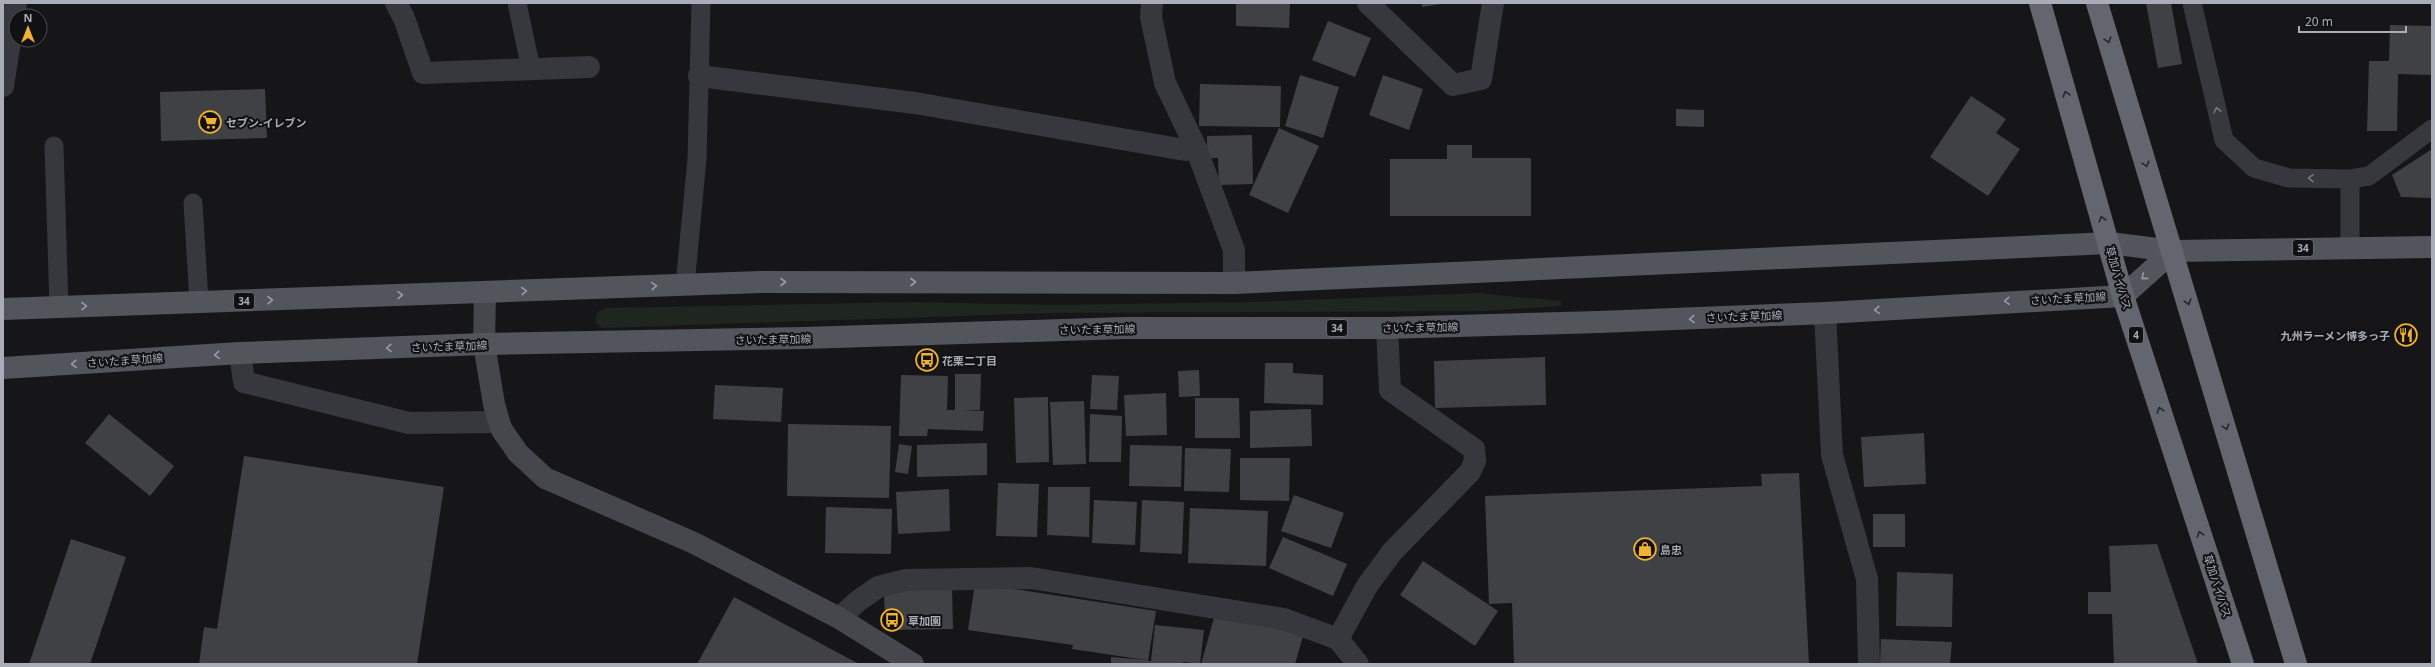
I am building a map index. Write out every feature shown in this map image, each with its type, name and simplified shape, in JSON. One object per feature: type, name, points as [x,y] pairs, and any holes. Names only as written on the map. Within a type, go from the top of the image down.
[{"type":"highway","name":"草加バイパス","points":[[2040,3],[2123,296],[2243,664]]},
{"type":"highway","points":[[2096,3],[2173,251],[2296,664]]},
{"type":"main road","name":"34","points":[[3,309],[761,282],[1234,283],[2109,244],[2173,251],[2432,247]]},
{"type":"main road","name":"さいたま草加線","points":[[3,368],[240,353],[484,344],[795,339],[1125,328],[1387,328],[1599,322],[1825,313],[2123,296],[2173,251]]},
{"type":"street","points":[[3,86],[16,3]]},
{"type":"street","points":[[396,3],[404,18],[423,73],[589,67]]},
{"type":"street","points":[[1152,3],[1151,17],[1165,83],[1196,148],[1234,250],[1234,283]]},
{"type":"street","points":[[1368,3],[1453,85],[1481,78],[1493,3]]},
{"type":"street","points":[[699,76],[915,103],[1185,150],[1196,148]]},
{"type":"street","points":[[485,292],[484,344],[494,404],[499,422],[502,430],[518,453],[545,478],[694,542],[839,618],[913,664]]},
{"type":"street","points":[[1825,313],[1832,455],[1867,579],[1868,664]]},
{"type":"street","points":[[1338,639],[1367,586],[1392,552],[1470,472],[1475,461],[1474,449],[1390,390],[1387,328]]},
{"type":"street","points":[[240,353],[244,382],[409,423],[499,422]]},
{"type":"street","points":[[839,618],[858,601],[878,587],[906,580],[1031,578],[1284,619],[1338,639],[1358,664]]},
{"type":"lane","points":[[517,3],[531,69]]},
{"type":"lane","points":[[685,285],[697,159],[701,3]]},
{"type":"lane","points":[[2192,3],[2224,140],[2254,168],[2289,178],[2350,179],[2368,176],[2432,129]]},
{"type":"lane","points":[[54,146],[58,307]]},
{"type":"lane","points":[[2350,179],[2350,248]]},
{"type":"lane","points":[[193,203],[199,302]]},
{"type":"shaded area","points":[[1478,293],[1561,301],[1561,306],[1482,311],[1051,313],[602,328],[596,323],[596,315],[599,311],[607,308],[909,302],[1058,305],[1251,302]]},
{"type":"building","points":[[1236,3],[1290,3],[1289,28],[1236,26]]},
{"type":"building","points":[[1422,3],[1441,3],[1441,4],[1422,7]]},
{"type":"building","points":[[2146,3],[2171,3],[2182,64],[2158,68]]},
{"type":"building","points":[[1328,21],[1371,38],[1355,77],[1312,60]]},
{"type":"building","points":[[2390,25],[2432,26],[2432,75],[2398,74],[2397,131],[2367,131],[2369,61],[2389,61]]},
{"type":"building","points":[[1300,75],[1339,87],[1323,138],[1285,126]]},
{"type":"building","points":[[1383,75],[1423,89],[1409,130],[1369,115]]},
{"type":"building","points":[[1200,84],[1281,86],[1280,127],[1199,126]]},
{"type":"building","points":[[265,89],[267,138],[161,141],[160,92]]},
{"type":"building","points":[[1971,96],[2006,119],[1996,133],[2020,149],[1988,196],[1930,157]]},
{"type":"building","points":[[1676,109],[1704,110],[1704,127],[1676,126]]},
{"type":"building","points":[[1279,128],[1319,146],[1288,213],[1249,195]]},
{"type":"building","points":[[1252,135],[1253,184],[1219,185],[1218,158],[1207,158],[1207,136]]},
{"type":"building","points":[[1447,145],[1472,145],[1472,158],[1531,158],[1531,216],[1390,216],[1390,159],[1447,159]]},
{"type":"building","points":[[2432,149],[2432,198],[2401,197],[2392,175]]},
{"type":"building","points":[[1545,357],[1546,405],[1435,408],[1434,361]]},
{"type":"building","points":[[1265,363],[1293,363],[1293,373],[1323,375],[1323,405],[1264,403]]},
{"type":"building","points":[[1199,370],[1200,396],[1179,397],[1178,371]]},
{"type":"building","points":[[955,374],[981,374],[980,410],[961,410],[984,411],[983,431],[928,429],[927,436],[899,436],[901,375],[948,376],[947,410],[955,410]]},
{"type":"building","points":[[1092,375],[1119,376],[1117,410],[1090,409]]},
{"type":"building","points":[[715,385],[783,388],[781,422],[713,419]]},
{"type":"building","points":[[1166,393],[1167,435],[1126,436],[1124,395]]},
{"type":"building","points":[[1048,397],[1049,462],[1016,463],[1014,398]]},
{"type":"building","points":[[1195,398],[1239,398],[1240,438],[1195,438]]},
{"type":"building","points":[[1084,401],[1086,464],[1053,465],[1050,402]]},
{"type":"building","points":[[1311,409],[1312,446],[1250,448],[1250,411]]},
{"type":"building","points":[[109,414],[174,466],[150,496],[85,443]]},
{"type":"building","points":[[1090,414],[1122,416],[1121,462],[1089,462]]},
{"type":"building","points":[[788,424],[891,426],[889,498],[787,496]]},
{"type":"building","points":[[1924,433],[1926,484],[1864,487],[1861,437]]},
{"type":"building","points":[[987,443],[987,475],[917,477],[917,445]]},
{"type":"building","points":[[899,444],[912,446],[908,474],[895,472]]},
{"type":"building","points":[[1130,445],[1182,446],[1181,487],[1129,486]]},
{"type":"building","points":[[1185,448],[1231,449],[1229,492],[1184,491]]},
{"type":"building","points":[[244,456],[444,487],[417,664],[199,664],[204,627],[217,629]]},
{"type":"building","points":[[1240,458],[1290,458],[1289,501],[1240,500]]},
{"type":"building","name":"島忠","points":[[1799,473],[1809,664],[1514,664],[1512,603],[1489,604],[1485,496],[1762,486],[1761,474]]},
{"type":"building","points":[[998,483],[1039,484],[1037,537],[996,536]]},
{"type":"building","points":[[1048,487],[1090,487],[1089,537],[1047,535]]},
{"type":"building","points":[[949,489],[950,531],[898,534],[896,492]]},
{"type":"building","points":[[1294,495],[1344,513],[1331,548],[1281,531]]},
{"type":"building","points":[[1094,500],[1137,502],[1135,545],[1092,543]]},
{"type":"building","points":[[1142,500],[1184,502],[1182,554],[1140,552]]},
{"type":"building","points":[[826,507],[892,509],[891,554],[825,553]]},
{"type":"building","points":[[1190,508],[1268,511],[1266,566],[1188,563]]},
{"type":"building","points":[[1873,514],[1905,514],[1905,547],[1873,547]]},
{"type":"building","points":[[1283,537],[1347,564],[1333,596],[1269,568]]},
{"type":"building","points":[[71,539],[126,557],[90,664],[29,664]]},
{"type":"building","points":[[2157,544],[2198,664],[2114,664],[2112,614],[2088,614],[2088,592],[2111,592],[2109,546]]},
{"type":"building","points":[[1423,561],[1498,611],[1475,646],[1400,595]]},
{"type":"building","points":[[1897,572],[1953,574],[1952,627],[1896,626]]},
{"type":"building","points":[[975,583],[1156,611],[1148,661],[1151,661],[1155,625],[1204,630],[1200,664],[1183,662],[1183,664],[1111,664],[1111,657],[1146,660],[1072,649],[1073,645],[968,630]]},
{"type":"building","points":[[952,586],[953,629],[885,630],[884,587]]},
{"type":"building","points":[[734,597],[859,664],[697,664]]},
{"type":"building","points":[[1216,611],[1303,636],[1295,664],[1201,664]]},
{"type":"building","points":[[1881,639],[1952,642],[1950,664],[1880,664]]},
{"type":"place","name":"セブン-イレブン","points":[[210,122]]},
{"type":"place","name":"九州ラーメン博多っ子","points":[[2406,335]]},
{"type":"place","name":"花栗二丁目","points":[[927,360]]},
{"type":"place","name":"島忠","points":[[1645,549]]},
{"type":"place","name":"草加園","points":[[892,620]]}]
